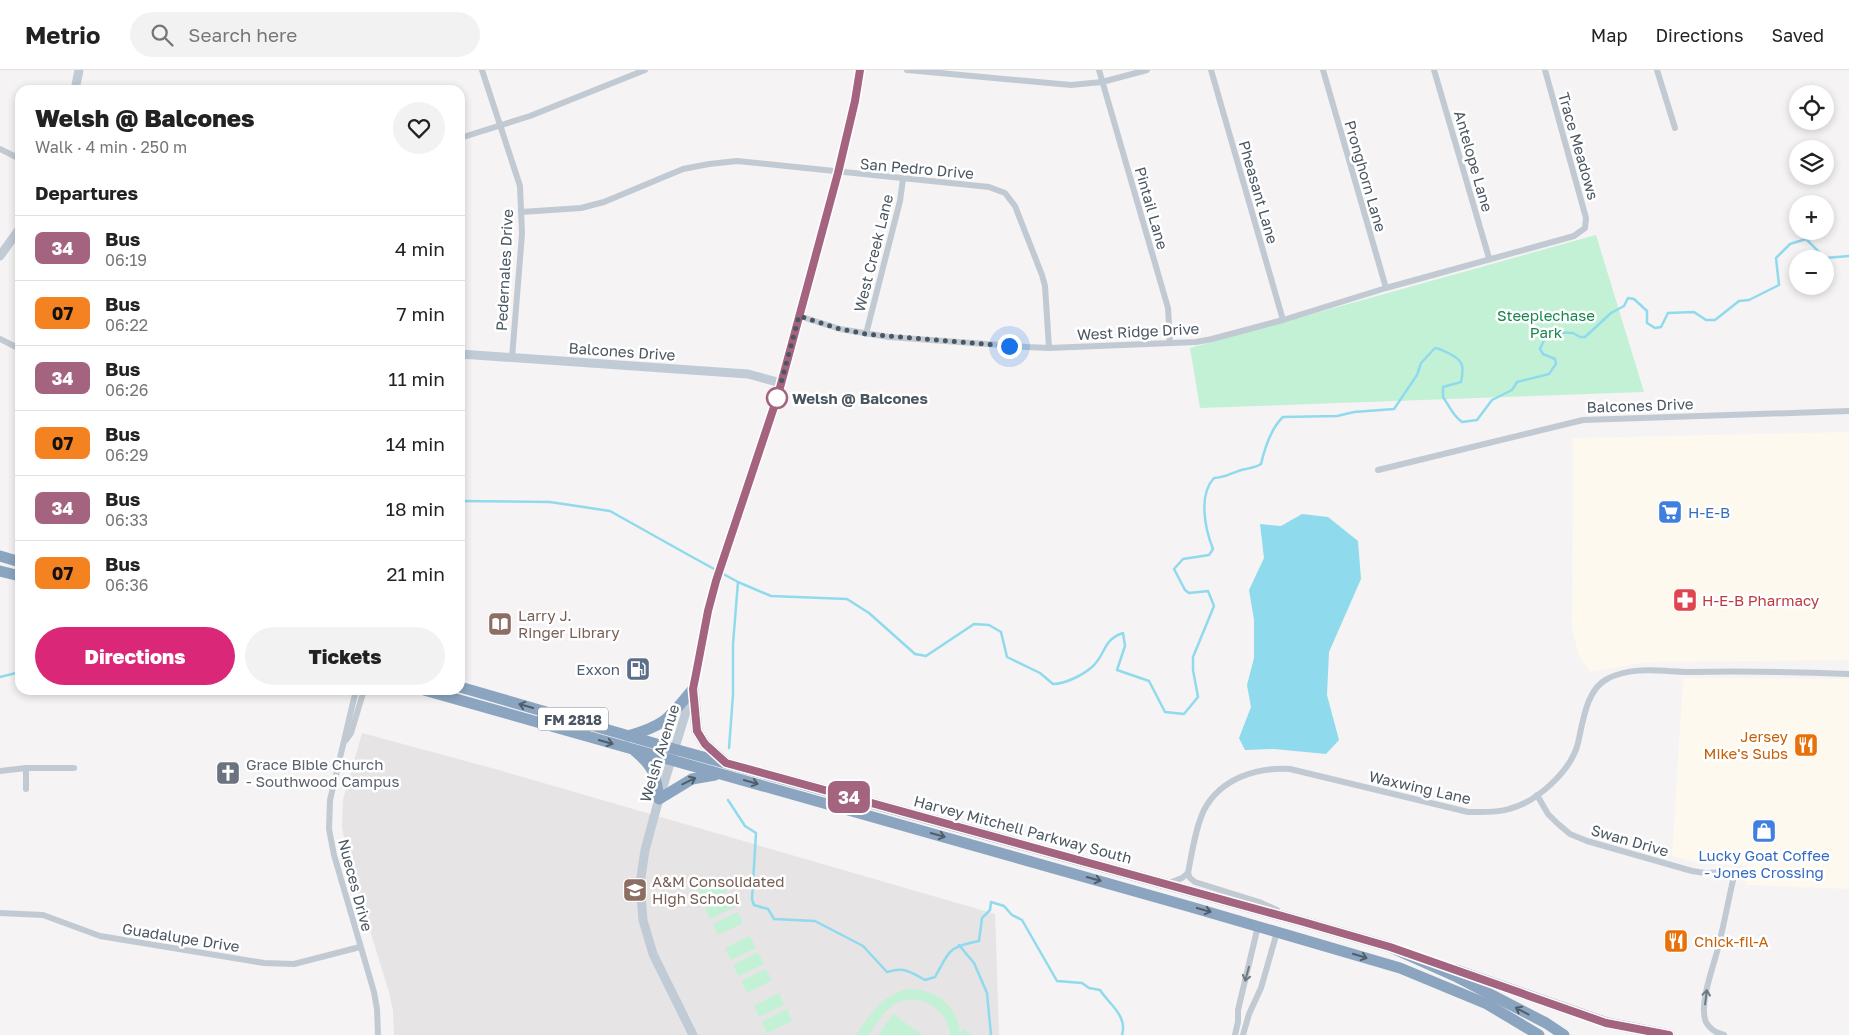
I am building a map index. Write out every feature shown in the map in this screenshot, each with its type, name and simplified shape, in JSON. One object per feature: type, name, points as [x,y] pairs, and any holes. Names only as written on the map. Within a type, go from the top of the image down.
[{"type":"highway","points":[[0,556],[15,560]]},
{"type":"highway","points":[[0,571],[15,575]]},
{"type":"highway","name":"Harvey Mitchell Parkway South","points":[[465,688],[628,736],[672,754]]},
{"type":"highway","points":[[628,736],[648,730],[669,718],[693,689]]},
{"type":"highway","points":[[631,748],[651,766],[656,777],[659,799],[692,779],[724,768],[697,731],[693,689]]},
{"type":"highway","name":"Harvey Mitchell Parkway South","points":[[442,695],[631,748],[672,754],[1167,884],[1390,947],[1457,977],[1546,1023],[1564,1035]]},
{"type":"highway","name":"Harvey Mitchell Parkway South","points":[[724,768],[1400,968],[1487,1004],[1539,1035]]},
{"type":"highway","points":[[1390,947],[1606,1023],[1669,1035]]},
{"type":"main road","points":[[76,85],[79,70]]},
{"type":"main road","name":"Welsh Avenue","points":[[693,1035],[657,964],[646,931],[640,884],[643,860],[672,754],[693,689],[708,611],[716,581],[781,383],[838,173],[855,101],[860,70]]},
{"type":"main road","points":[[0,256],[15,236]]},
{"type":"main road","name":"Balcones Drive","points":[[465,354],[728,372],[748,374],[781,383]]},
{"type":"street","name":"Pedernales Drive","points":[[482,70],[520,186],[522,234],[512,358]]},
{"type":"street","points":[[465,136],[530,116],[645,70]]},
{"type":"street","points":[[907,70],[1072,85],[1102,82],[1147,70]]},
{"type":"street","name":"Pintail Lane","points":[[1099,70],[1168,308],[1170,343]]},
{"type":"street","name":"Pheasant Lane","points":[[1211,70],[1283,320]]},
{"type":"street","name":"Pronghorn Lane","points":[[1323,70],[1386,288]]},
{"type":"street","name":"Antelope Lane","points":[[1434,70],[1489,258]]},
{"type":"street","name":"Trace Meadows","points":[[1544,70],[1586,218],[1585,228]]},
{"type":"street","points":[[1657,70],[1675,128]]},
{"type":"street","points":[[0,149],[15,157]]},
{"type":"street","name":"San Pedro Drive","points":[[521,212],[581,208],[604,202],[683,169],[737,161],[838,173],[989,187],[1005,193],[1015,206],[1042,275],[1046,294],[1049,348]]},
{"type":"street","name":"West Creek Lane","points":[[866,334],[900,201],[903,179]]},
{"type":"street","name":"West Ridge Drive","points":[[799,316],[840,329],[866,334],[1049,348],[1196,342],[1283,320],[1489,258],[1574,236],[1585,228]]},
{"type":"street","points":[[0,339],[15,346]]},
{"type":"street","name":"Balcones Drive","points":[[1378,470],[1583,420],[1849,411]]},
{"type":"street","name":"Waxwing Lane","points":[[1188,874],[1200,822],[1212,799],[1225,786],[1241,776],[1262,769],[1290,769],[1468,812],[1510,809],[1537,795],[1554,782],[1573,755],[1585,712],[1593,695],[1606,679],[1628,672],[1736,671],[1849,674]]},
{"type":"street","name":"Nueces Drive","points":[[346,740],[345,731],[355,695]]},
{"type":"street","name":"Nueces Drive","points":[[362,695],[351,733],[346,740],[330,800],[329,829],[334,855],[376,1001],[378,1035]]},
{"type":"street","points":[[26,768],[26,789]]},
{"type":"street","points":[[0,770],[74,768]]},
{"type":"street","name":"Swan Drive","points":[[1537,795],[1548,814],[1557,823],[1570,834],[1588,841],[1705,873],[1735,872],[1710,976],[1705,1011],[1706,1022],[1711,1029],[1716,1033],[1724,1035]]},
{"type":"street","points":[[1167,884],[1188,874],[1195,882],[1259,902],[1300,921]]},
{"type":"street","name":"Guadalupe Drive","points":[[0,914],[43,915],[100,936],[264,963],[294,964],[360,946]]},
{"type":"street","points":[[1235,1035],[1238,1010],[1258,926]]},
{"type":"street","points":[[1243,1035],[1249,1014],[1261,988],[1277,932]]},
{"type":"shaded area","points":[[1849,432],[1849,660],[1647,662],[1590,672],[1580,658],[1572,630],[1573,438]]},
{"type":"shaded area","points":[[1683,678],[1849,679],[1849,889],[1746,885],[1747,865],[1702,864],[1672,856]]},
{"type":"shaded area","name":"A&M Consolidated High School","points":[[362,733],[495,769],[995,914],[999,1035],[394,1035],[393,1010],[388,989],[350,865],[342,828],[343,800]]},
{"type":"green space","name":"Steeplechase Park","points":[[1596,235],[1644,392],[1200,408],[1190,348]]},
{"type":"green space","points":[[721,879],[727,891],[702,903],[696,892]]},
{"type":"green space","points":[[730,895],[735,907],[710,919],[705,908]]},
{"type":"green space","points":[[738,912],[743,923],[718,935],[713,924]]},
{"type":"green space","points":[[750,936],[756,948],[731,960],[725,948]]},
{"type":"green space","points":[[758,952],[764,964],[739,976],[733,965]]},
{"type":"green space","points":[[766,969],[772,980],[747,993],[741,981]]},
{"type":"green space","points":[[910,989],[929,992],[944,1001],[955,1015],[960,1033],[964,1029],[972,1035],[950,1035],[944,1017],[937,1009],[921,1000],[912,999],[902,1001],[889,1008],[868,1035],[856,1035],[873,1012],[885,1000],[901,991]]},
{"type":"green space","points":[[779,993],[784,1005],[759,1017],[754,1006]]},
{"type":"green space","points":[[787,1009],[792,1021],[767,1033],[762,1022]]},
{"type":"green space","points":[[893,1014],[922,1035],[878,1035]]},
{"type":"water","points":[[1302,514],[1328,517],[1358,541],[1361,579],[1329,652],[1327,695],[1339,740],[1326,754],[1274,749],[1245,750],[1239,738],[1251,707],[1247,685],[1254,658],[1254,620],[1249,590],[1264,558],[1260,524],[1281,526]]},
{"type":"waterway","points":[[465,501],[550,502],[610,511],[738,582],[771,596],[847,599],[869,613],[915,654],[926,656],[974,624],[989,625],[1001,632],[1007,657],[1040,673],[1053,684],[1068,681],[1088,670],[1100,658],[1111,640],[1123,633],[1125,646],[1117,670],[1149,681],[1165,712],[1184,714],[1198,697],[1193,670],[1193,657],[1214,606],[1208,591],[1189,593],[1185,590],[1174,569],[1183,559],[1209,555],[1213,549],[1204,512],[1206,493],[1214,478],[1261,464],[1272,432],[1283,417],[1337,416],[1354,412],[1394,409],[1417,375],[1421,363],[1435,348],[1458,359],[1463,368],[1461,382],[1443,387],[1443,397],[1453,414],[1462,422],[1477,420],[1492,400],[1512,390],[1517,382],[1549,374],[1556,364],[1555,359],[1543,354],[1540,349],[1548,332],[1573,333],[1580,337],[1585,337],[1611,313],[1624,306],[1628,298],[1634,299],[1647,311],[1647,323],[1655,328],[1661,327],[1668,313],[1694,312],[1706,320],[1715,320],[1739,301],[1749,300],[1779,285],[1776,258],[1790,244],[1806,239],[1825,258],[1849,256]]},
{"type":"waterway","points":[[729,748],[733,695],[733,644],[738,582]]},
{"type":"waterway","points":[[0,677],[15,673]]},
{"type":"waterway","points":[[728,800],[745,826],[756,833],[752,899],[754,905],[768,909],[774,919],[815,921],[863,946],[887,972],[907,971],[925,980],[935,977],[947,955],[955,948],[979,941],[982,918],[990,910],[991,902],[1004,906],[1012,915],[1022,920],[1057,981],[1082,983],[1089,988],[1100,990],[1120,1016],[1123,1028],[1122,1035]]},
{"type":"waterway","points":[[959,945],[974,963],[987,993],[991,1035]]},
{"type":"bus line","name":"34","points":[[860,70],[855,101],[838,173],[778,395],[741,503],[708,611],[693,689],[697,731],[705,744],[726,763],[1300,921],[1390,947],[1523,992],[1606,1023],[1669,1035]]},
{"type":"place","name":"Welsh @ Balcones","points":[[777,398]]},
{"type":"place","name":"H-E-B","points":[[1670,512]]},
{"type":"place","name":"H-E-B Pharmacy","points":[[1685,600]]},
{"type":"place","name":"Larry J. Ringer Library","points":[[500,624]]},
{"type":"place","name":"Exxon","points":[[638,669]]},
{"type":"place","name":"Jersey Mike's Subs","points":[[1806,745]]},
{"type":"place","name":"Grace Bible Church - Southwood Campus","points":[[228,773]]},
{"type":"place","name":"Lucky Goat Coffee - Jones Crossing","points":[[1764,831]]},
{"type":"place","name":"A&M Consolidated High School","points":[[635,890]]},
{"type":"place","name":"Chick-fil-A","points":[[1676,941]]},
{"type":"route","points":[[777,398],[799,316],[840,329],[866,334],[1009,346]]}]
